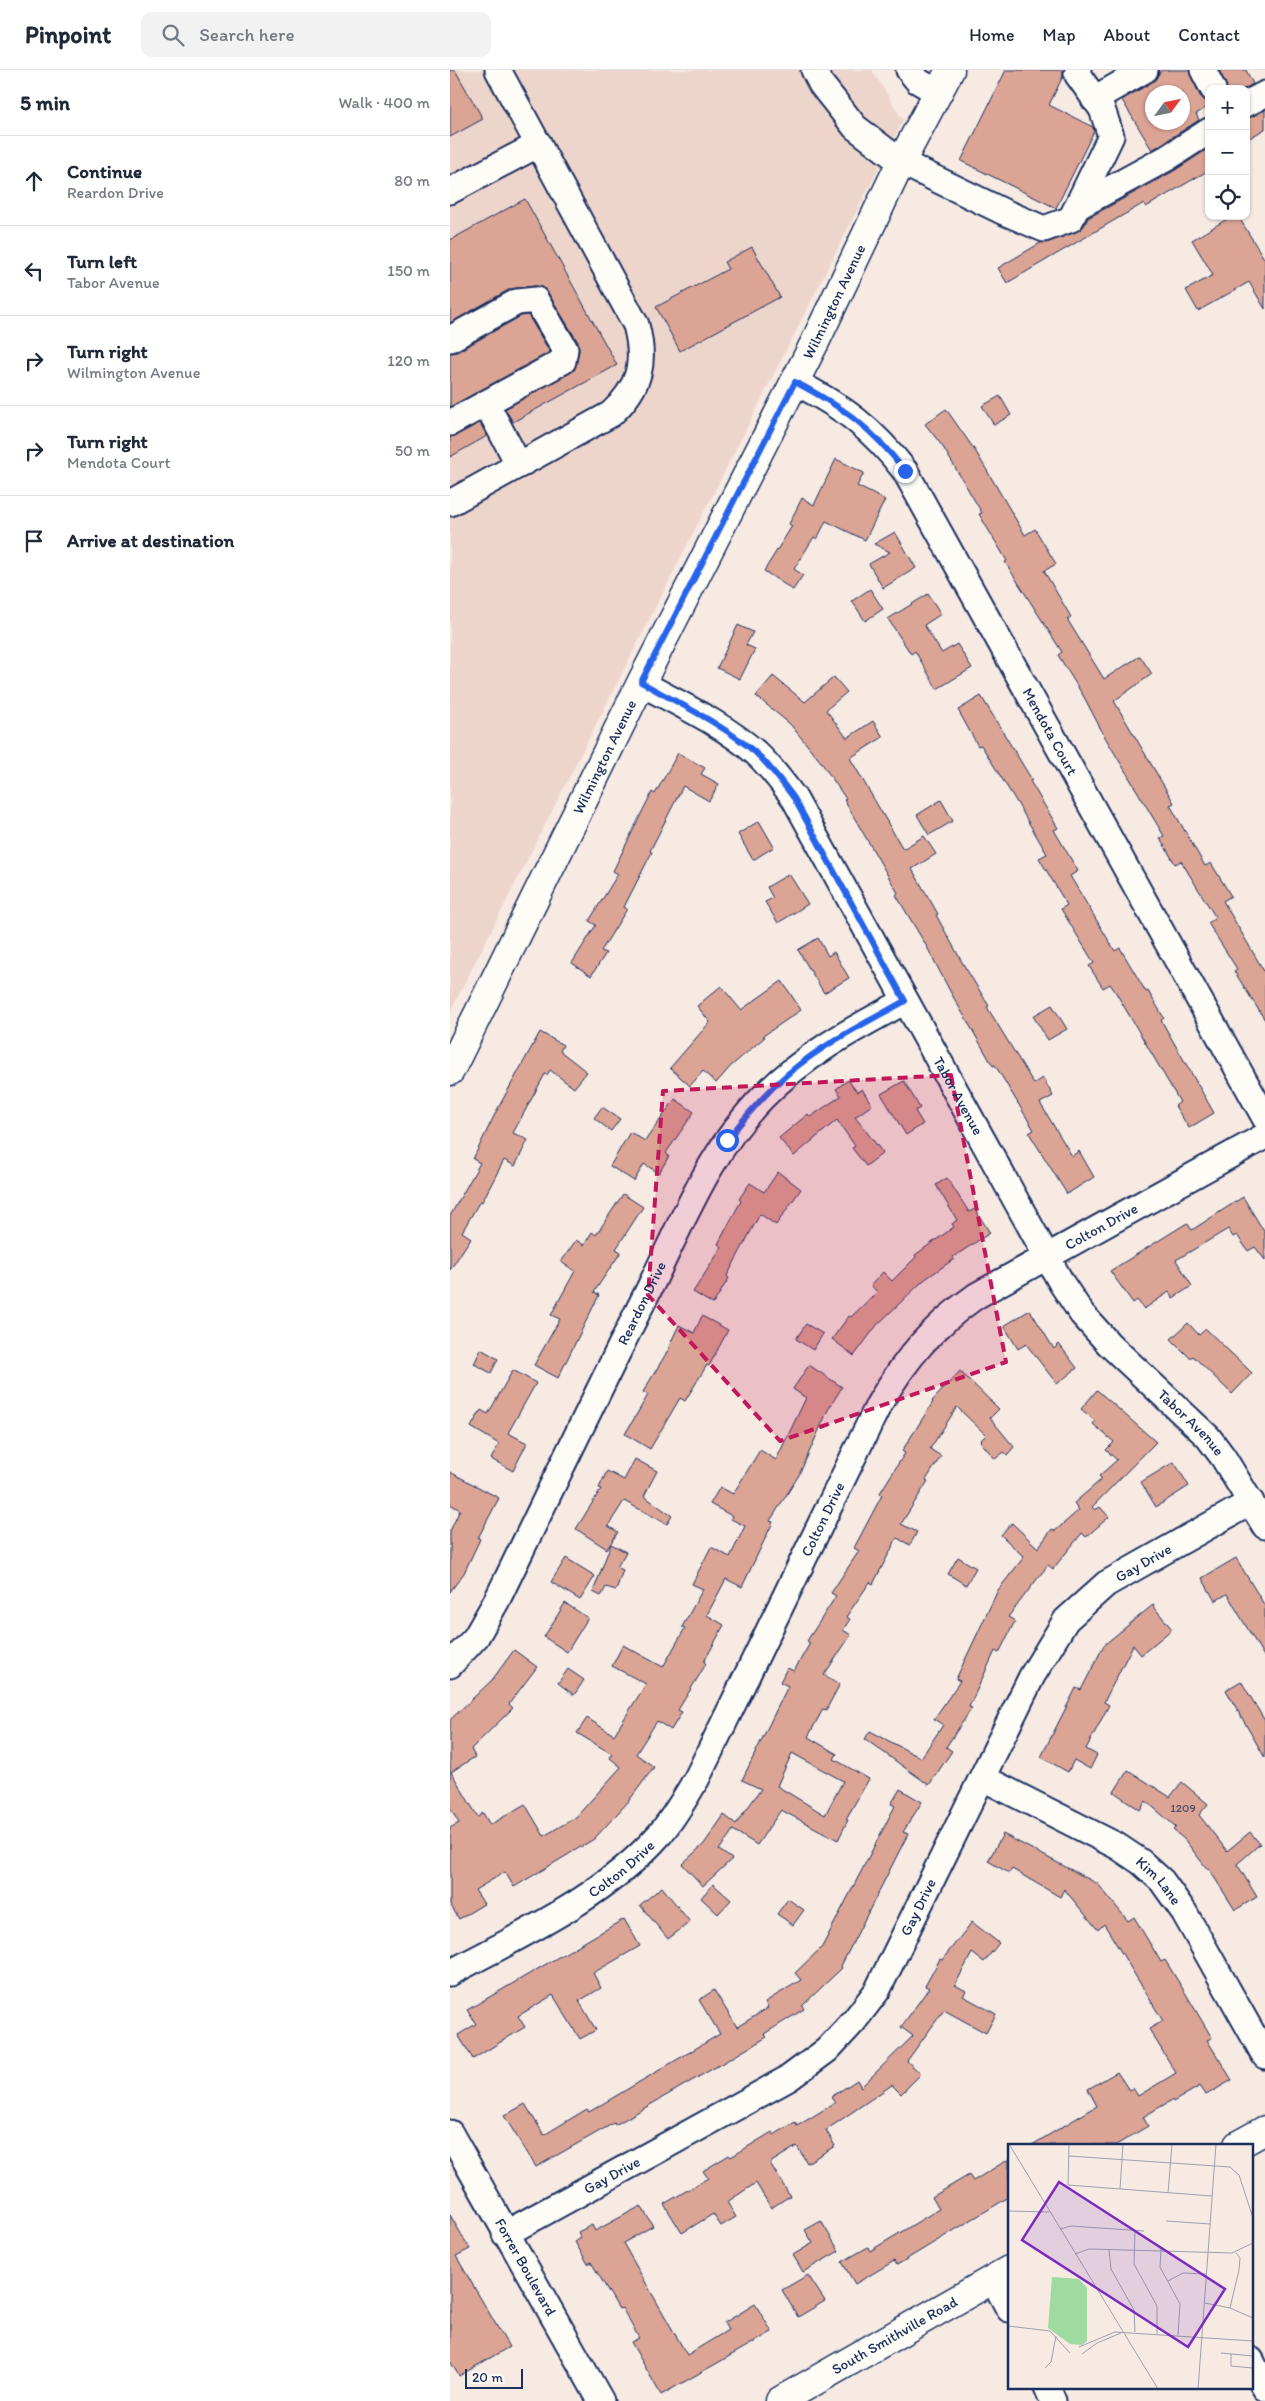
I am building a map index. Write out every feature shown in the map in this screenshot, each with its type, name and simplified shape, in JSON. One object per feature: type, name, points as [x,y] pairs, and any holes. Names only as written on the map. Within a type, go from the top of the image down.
[{"type":"main road","name":"Wilmington Avenue","points":[[450,1071],[641,682],[795,382],[901,162],[945,82]]},
{"type":"main road","points":[[1240,2144],[1265,2130]]},
{"type":"main road","name":"South Smithville Road","points":[[780,2401],[1001,2275]]},
{"type":"street","points":[[450,503],[611,414],[633,388],[640,367],[641,345],[636,325],[498,70]]},
{"type":"street","points":[[814,70],[821,84],[854,127],[901,162],[1004,212],[1044,229],[1071,219],[1110,136],[1102,109],[1077,74],[1078,70]]},
{"type":"street","points":[[909,70],[918,81],[945,82]]},
{"type":"street","points":[[1094,99],[1145,70]]},
{"type":"street","points":[[1203,70],[1211,85]]},
{"type":"street","points":[[1250,102],[1265,94]]},
{"type":"street","points":[[1077,207],[1167,158],[1205,134]]},
{"type":"street","points":[[450,192],[538,144]]},
{"type":"street","points":[[450,339],[518,302],[536,300],[565,349],[563,361],[450,423]]},
{"type":"street","name":"Mendota Court","points":[[795,382],[848,412],[863,424],[891,453],[905,471],[1265,1118]]},
{"type":"street","points":[[486,403],[519,466]]},
{"type":"street","name":"Tabor Avenue","points":[[641,682],[732,735],[756,753],[776,774],[794,798],[1047,1256],[1082,1314],[1109,1344],[1208,1437],[1223,1456],[1265,1526]]},
{"type":"street","name":"Reardon Drive","points":[[450,1665],[476,1637],[497,1600],[687,1209],[727,1140],[764,1096],[789,1072],[844,1034],[905,1001]]},
{"type":"street","name":"Colton Drive","points":[[450,1973],[581,1900],[629,1863],[659,1835],[678,1810],[697,1778],[892,1381],[910,1355],[950,1314],[976,1296],[1265,1136]]},
{"type":"street","name":"Gay Drive","points":[[505,2234],[790,2078],[827,2050],[854,2021],[877,1991],[1032,1676],[1066,1620],[1106,1584],[1251,1502]]},
{"type":"street","name":"Kim Lane","points":[[983,1778],[1118,1846],[1142,1862],[1162,1881],[1184,1912],[1265,2056]]},
{"type":"street","name":"Forrer Boulevard","points":[[450,2134],[459,2171],[505,2234],[601,2401]]},
{"type":"street","points":[[1001,2275],[1008,2305]]},
{"type":"street","points":[[1252,2362],[1265,2388]]},
{"type":"street","points":[[1048,2388],[1053,2401]]},
{"type":"highlighted area","points":[[951,1075],[1006,1362],[780,1441],[648,1295],[663,1091]]},
{"type":"shaded area","points":[[450,70],[872,70],[903,120],[450,1012]]},
{"type":"building","points":[[450,70],[455,70],[483,119],[450,137]]},
{"type":"building","points":[[1006,70],[1063,70],[1063,76],[1049,105],[1093,127],[1094,131],[1056,208],[961,161]]},
{"type":"building","points":[[1162,70],[1189,70],[1200,96],[1205,99],[1205,108],[1196,114],[1199,120],[1190,126],[1190,85],[1147,85]]},
{"type":"building","points":[[1219,70],[1246,70],[1253,84],[1250,86],[1225,85]]},
{"type":"building","points":[[1145,86],[1145,130],[1183,130],[1152,150],[1122,100]]},
{"type":"building","points":[[1265,110],[1265,129],[1250,138],[1250,130],[1250,116]]},
{"type":"building","points":[[1205,151],[1205,172],[1146,207],[1144,203],[1007,283],[998,268],[1042,242],[1049,242],[1076,232],[1084,226],[1088,218],[1174,171]]},
{"type":"building","points":[[525,199],[617,365],[513,422],[505,409],[574,370],[579,351],[578,342],[543,287],[510,289],[450,323],[450,240]]},
{"type":"building","points":[[1225,220],[1240,220],[1265,260],[1265,309],[1249,282],[1198,311],[1186,290],[1213,275],[1192,240]]},
{"type":"building","points":[[752,247],[780,297],[680,351],[656,307],[728,269],[724,262]]},
{"type":"building","points":[[528,315],[550,352],[450,407],[450,353],[457,352],[521,316]]},
{"type":"building","points":[[1000,396],[1011,415],[994,425],[982,406]]},
{"type":"building","points":[[946,409],[976,452],[1025,535],[1035,529],[1056,564],[1044,571],[1071,617],[1067,619],[1104,679],[1140,656],[1152,674],[1114,701],[1174,803],[1170,805],[1205,866],[1211,863],[1231,896],[1223,901],[1265,973],[1265,1020],[1234,971],[1237,969],[1208,923],[1216,918],[1181,861],[1175,864],[1160,838],[1164,836],[1058,655],[1062,652],[1005,562],[1007,561],[979,514],[982,513],[943,447],[925,424]]},
{"type":"building","points":[[480,423],[487,436],[450,457],[450,437]]},
{"type":"building","points":[[836,459],[864,473],[857,486],[885,500],[865,540],[826,521],[817,539],[814,537],[794,569],[803,575],[793,590],[764,571],[792,526],[789,524],[802,498],[814,505]]},
{"type":"building","points":[[895,532],[916,568],[883,588],[869,564],[890,552],[874,544]]},
{"type":"building","points":[[870,589],[883,609],[865,621],[852,601]]},
{"type":"building","points":[[928,594],[941,614],[924,625],[942,653],[957,644],[972,668],[937,689],[915,651],[911,654],[888,619]]},
{"type":"building","points":[[738,625],[753,632],[746,645],[755,649],[740,679],[717,668]]},
{"type":"building","points":[[773,676],[805,702],[834,677],[847,692],[826,710],[847,738],[873,721],[883,737],[850,758],[903,849],[924,836],[936,854],[912,869],[938,914],[936,915],[962,962],[989,1006],[987,1007],[1034,1084],[1043,1078],[1053,1096],[1040,1103],[1072,1156],[1079,1151],[1094,1177],[1067,1194],[1029,1133],[1034,1130],[995,1065],[993,1066],[951,993],[927,947],[896,895],[898,893],[844,800],[846,799],[821,762],[790,724],[756,696]]},
{"type":"building","points":[[981,696],[1032,780],[1030,781],[1058,828],[1054,830],[1078,871],[1070,876],[1115,951],[1120,948],[1146,992],[1148,991],[1164,1018],[1161,1020],[1214,1113],[1189,1128],[1175,1106],[1180,1102],[1115,991],[1110,984],[1103,988],[1089,966],[1094,963],[1061,909],[1067,905],[1039,858],[1047,854],[981,745],[978,746],[958,710]]},
{"type":"building","points":[[678,753],[705,768],[701,774],[719,784],[709,801],[683,786],[624,907],[627,909],[601,951],[606,953],[591,976],[572,963],[596,925],[589,921],[618,874],[613,871],[652,792],[655,794]]},
{"type":"building","points":[[941,800],[953,821],[929,835],[917,815]]},
{"type":"building","points":[[759,821],[774,847],[753,860],[738,834]]},
{"type":"building","points":[[789,874],[808,904],[778,923],[765,902],[773,898],[767,887]]},
{"type":"building","points":[[818,938],[828,956],[834,952],[849,978],[824,993],[798,950]]},
{"type":"building","points":[[782,981],[801,1010],[763,1036],[765,1037],[731,1066],[716,1083],[703,1071],[690,1086],[670,1068],[710,1022],[697,1006],[721,986],[741,1010]]},
{"type":"building","points":[[1052,1005],[1067,1029],[1048,1040],[1033,1016]]},
{"type":"building","points":[[540,1032],[563,1045],[560,1051],[587,1072],[574,1088],[550,1070],[547,1075],[545,1074],[513,1133],[528,1140],[515,1166],[504,1160],[482,1202],[480,1201],[462,1232],[471,1238],[450,1270],[450,1216],[480,1163],[473,1159],[497,1110]]},
{"type":"building","points":[[848,1080],[857,1092],[862,1089],[872,1105],[855,1117],[883,1153],[866,1166],[852,1148],[855,1146],[837,1120],[794,1156],[779,1138],[808,1114],[810,1117],[841,1096],[836,1089]]},
{"type":"building","points":[[904,1081],[920,1108],[915,1111],[923,1124],[906,1135],[881,1094]]},
{"type":"building","points":[[675,1099],[694,1112],[666,1153],[669,1156],[659,1173],[644,1164],[634,1181],[610,1166],[630,1132],[645,1141]]},
{"type":"building","points":[[602,1107],[620,1119],[611,1131],[594,1118]]},
{"type":"building","points":[[778,1172],[801,1189],[776,1225],[760,1214],[727,1276],[729,1278],[713,1304],[693,1292],[722,1247],[718,1244],[741,1201],[739,1199],[750,1183],[764,1192]]},
{"type":"building","points":[[947,1178],[969,1212],[975,1209],[990,1233],[953,1257],[954,1259],[924,1280],[877,1325],[854,1356],[832,1339],[849,1316],[851,1317],[877,1292],[871,1285],[883,1272],[892,1281],[916,1257],[915,1255],[954,1227],[952,1224],[957,1220],[936,1185]]},
{"type":"building","points":[[623,1194],[643,1207],[616,1249],[621,1252],[594,1292],[599,1295],[558,1378],[534,1365],[560,1319],[551,1315],[575,1271],[561,1262],[576,1240],[584,1245],[592,1232],[596,1235]]},
{"type":"building","points":[[1243,1197],[1265,1233],[1265,1260],[1255,1247],[1248,1251],[1237,1235],[1233,1237],[1228,1229],[1176,1260],[1192,1286],[1173,1298],[1169,1292],[1144,1309],[1137,1300],[1133,1303],[1110,1271],[1187,1223],[1192,1230]]},
{"type":"building","points":[[1030,1310],[1054,1349],[1059,1344],[1077,1368],[1057,1384],[1026,1344],[1018,1349],[1004,1326]]},
{"type":"building","points":[[702,1316],[728,1330],[709,1366],[707,1365],[685,1401],[680,1398],[650,1449],[625,1434],[648,1395],[643,1392],[670,1347],[679,1325],[694,1333]]},
{"type":"building","points":[[1188,1323],[1199,1335],[1206,1329],[1252,1373],[1232,1394],[1193,1356],[1190,1358],[1171,1339]]},
{"type":"building","points":[[806,1324],[823,1334],[813,1350],[796,1339]]},
{"type":"building","points":[[481,1349],[498,1359],[491,1373],[474,1364]]},
{"type":"building","points":[[809,1365],[842,1387],[828,1410],[799,1475],[770,1521],[773,1522],[742,1587],[726,1579],[707,1615],[724,1625],[704,1662],[706,1664],[678,1710],[682,1712],[671,1730],[657,1721],[636,1754],[654,1767],[628,1802],[594,1839],[514,1887],[505,1872],[475,1890],[484,1904],[459,1919],[450,1904],[450,1828],[459,1823],[450,1808],[450,1720],[492,1680],[514,1650],[537,1667],[509,1704],[513,1708],[471,1749],[475,1757],[451,1772],[478,1817],[483,1813],[490,1825],[525,1804],[544,1836],[576,1817],[621,1767],[610,1758],[612,1754],[577,1733],[587,1718],[614,1735],[646,1684],[612,1666],[623,1645],[663,1667],[685,1628],[682,1627],[703,1589],[692,1584],[711,1547],[730,1557],[745,1526],[731,1519],[732,1516],[710,1504],[720,1487],[733,1494],[760,1450],[776,1460],[806,1398],[793,1389]]},
{"type":"building","points":[[513,1370],[536,1383],[508,1433],[527,1443],[513,1471],[491,1459],[499,1444],[471,1427],[481,1410],[488,1414]]},
{"type":"building","points":[[960,1371],[999,1409],[990,1418],[1014,1447],[1007,1455],[1004,1452],[995,1459],[980,1441],[986,1435],[957,1407],[930,1449],[941,1456],[901,1524],[917,1532],[910,1545],[897,1538],[873,1584],[870,1582],[846,1617],[850,1619],[843,1630],[851,1635],[824,1675],[840,1684],[826,1710],[823,1709],[808,1737],[837,1754],[834,1759],[869,1779],[846,1819],[848,1820],[838,1840],[781,1810],[757,1845],[733,1830],[719,1850],[732,1859],[703,1886],[682,1864],[704,1844],[724,1815],[736,1824],[761,1789],[742,1780],[788,1686],[780,1682],[787,1668],[794,1671],[810,1643],[807,1641],[836,1596],[831,1593],[859,1551],[854,1548],[882,1495],[880,1493],[905,1453],[902,1451],[932,1401]],"holes":[[[792,1753],[843,1781],[825,1815],[777,1786]]]},
{"type":"building","points":[[1097,1390],[1156,1442],[1092,1507],[1095,1510],[1100,1507],[1109,1517],[1086,1537],[1082,1533],[1053,1569],[1048,1565],[1008,1617],[1015,1621],[999,1653],[995,1651],[969,1707],[972,1708],[946,1747],[952,1751],[929,1785],[865,1739],[870,1731],[921,1758],[943,1725],[934,1719],[960,1681],[956,1679],[998,1590],[1024,1557],[1001,1535],[1012,1523],[1038,1548],[1052,1529],[1055,1531],[1079,1510],[1074,1503],[1102,1479],[1099,1476],[1117,1460],[1106,1450],[1114,1442],[1093,1424],[1095,1421],[1081,1409]]},
{"type":"building","points":[[635,1459],[657,1471],[644,1496],[672,1516],[667,1524],[624,1501],[608,1526],[618,1532],[607,1549],[576,1529],[601,1489],[599,1488],[607,1471],[624,1480]]},
{"type":"building","points":[[1174,1462],[1189,1486],[1156,1507],[1141,1482]]},
{"type":"building","points":[[450,1472],[499,1498],[478,1538],[480,1539],[464,1573],[450,1592],[450,1531],[460,1510],[450,1504]]},
{"type":"building","points":[[611,1544],[626,1552],[617,1567],[623,1570],[616,1590],[606,1587],[601,1596],[593,1592]]},
{"type":"building","points":[[958,1557],[976,1568],[966,1585],[948,1574]]},
{"type":"building","points":[[566,1558],[595,1576],[580,1600],[551,1582]]},
{"type":"building","points":[[1236,1558],[1265,1606],[1265,1658],[1227,1594],[1215,1601],[1202,1578]]},
{"type":"building","points":[[565,1603],[588,1618],[567,1652],[544,1637]]},
{"type":"building","points":[[1154,1604],[1153,1606],[1172,1629],[1141,1655],[1133,1645],[1104,1702],[1109,1705],[1086,1749],[1097,1755],[1090,1769],[1074,1760],[1068,1772],[1041,1757],[1076,1688],[1081,1690],[1104,1645]]},
{"type":"building","points":[[568,1669],[584,1680],[574,1695],[558,1683]]},
{"type":"building","points":[[1241,1681],[1265,1721],[1265,1758],[1226,1690]]},
{"type":"building","points":[[1128,1770],[1170,1797],[1182,1782],[1208,1804],[1199,1815],[1227,1851],[1250,1832],[1260,1844],[1237,1864],[1257,1897],[1235,1910],[1209,1869],[1184,1839],[1173,1830],[1176,1827],[1146,1801],[1140,1810],[1114,1792]]},
{"type":"building","points":[[900,1789],[922,1802],[903,1832],[908,1834],[841,1966],[842,1968],[802,2006],[804,2009],[764,2034],[767,2037],[740,2053],[615,2125],[614,2123],[536,2167],[504,2116],[525,2104],[544,2135],[587,2109],[589,2112],[720,2034],[699,2000],[714,1990],[737,2027],[768,2008],[765,2002],[801,1980],[795,1973],[822,1947],[895,1806],[891,1804]]},
{"type":"building","points":[[1003,1834],[1098,1884],[1128,1921],[1134,1917],[1161,1962],[1165,1960],[1212,2038],[1207,2040],[1232,2080],[1206,2095],[1200,2086],[1173,2102],[1172,2100],[1143,2117],[1148,2126],[1118,2144],[1034,2144],[1097,2106],[1088,2089],[1117,2072],[1129,2090],[1133,2088],[1138,2096],[1176,2073],[1149,2029],[1163,2021],[1104,1924],[1098,1930],[1064,1889],[1060,1897],[1012,1869],[1009,1873],[988,1861]]},
{"type":"building","points":[[713,1884],[731,1900],[718,1914],[701,1898]]},
{"type":"building","points":[[662,1887],[690,1922],[668,1939],[640,1905]]},
{"type":"building","points":[[788,1899],[804,1910],[793,1925],[777,1914]]},
{"type":"building","points":[[624,1919],[640,1946],[593,1973],[601,1988],[579,2001],[596,2030],[580,2039],[553,1995],[518,2016],[525,2027],[473,2059],[458,2035],[476,2024],[467,2010]]},
{"type":"building","points":[[972,1922],[999,1943],[984,1962],[972,1953],[955,1985],[966,1991],[963,1996],[996,2014],[986,2033],[944,2010],[907,2061],[921,2074],[901,2094],[892,2085],[826,2130],[835,2146],[807,2163],[797,2146],[770,2163],[790,2196],[771,2208],[756,2183],[727,2202],[736,2217],[721,2226],[713,2214],[682,2233],[664,2204],[708,2178],[703,2171],[729,2155],[731,2157],[772,2132],[774,2135],[795,2122],[797,2126],[835,2103],[831,2097],[857,2080],[861,2087],[913,2036],[901,2027],[929,1988],[925,1986],[940,1959],[942,1960]]},
{"type":"building","points":[[1008,2160],[1008,2198],[897,2265],[894,2261],[855,2284],[842,2262],[868,2247],[870,2251],[939,2209],[932,2197],[969,2175],[973,2181]]},
{"type":"building","points":[[641,2206],[653,2226],[623,2243],[687,2355],[728,2330],[724,2323],[755,2304],[772,2332],[661,2395],[631,2342],[639,2338],[622,2308],[619,2309],[591,2262],[588,2264],[575,2242],[581,2238],[578,2232],[592,2225],[595,2231]]},
{"type":"building","points":[[450,2215],[470,2249],[456,2256],[509,2347],[459,2376],[450,2361]]},
{"type":"building","points":[[821,2221],[839,2251],[803,2272],[793,2255],[813,2243],[805,2230]]},
{"type":"building","points":[[808,2275],[825,2301],[798,2317],[782,2290]]},
{"type":"route","points":[[727,1140],[742,1120],[789,1072],[844,1034],[905,1001],[794,798],[776,774],[756,753],[732,735],[641,682],[795,382],[816,392],[848,412],[871,431],[905,471]]}]
